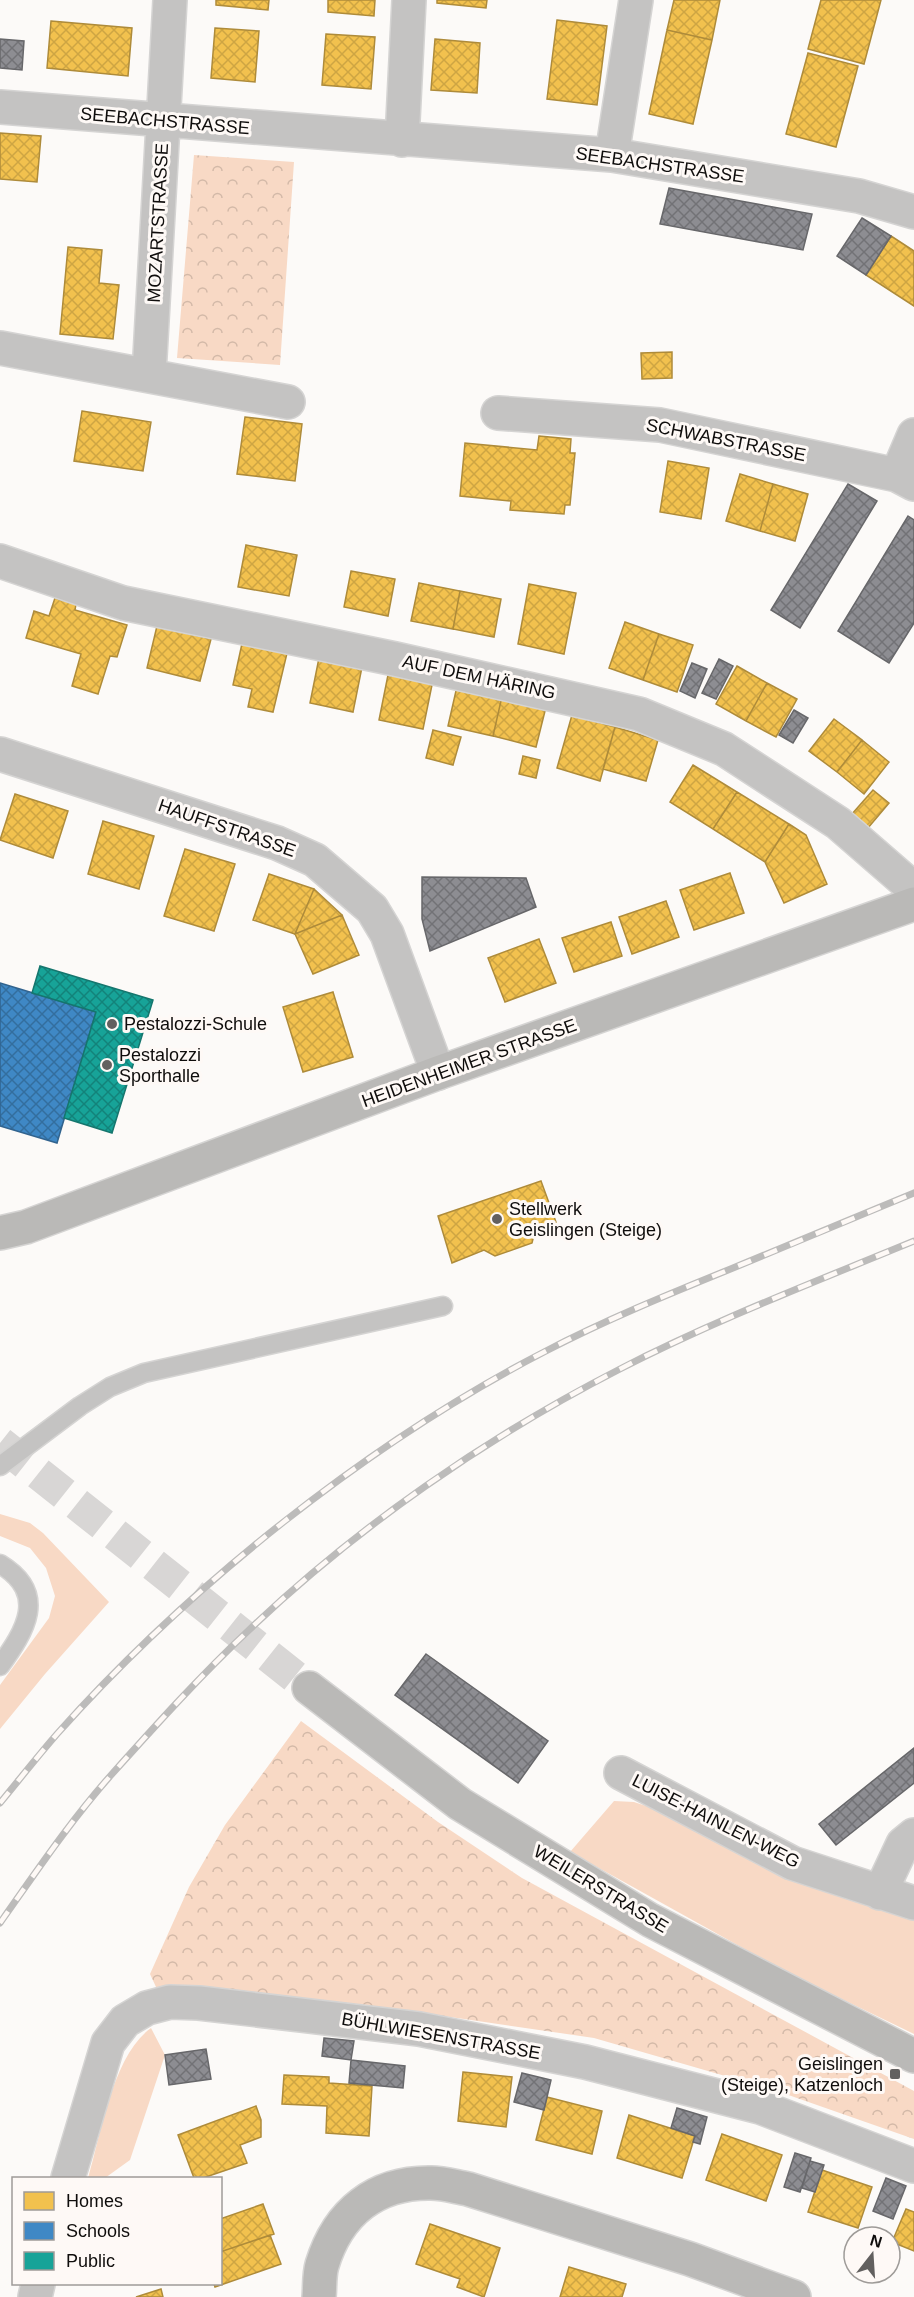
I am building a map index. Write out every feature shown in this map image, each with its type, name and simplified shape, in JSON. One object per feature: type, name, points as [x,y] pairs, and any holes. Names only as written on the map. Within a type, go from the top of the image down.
[{"type":"street","name":"MOZARTSTRASSE","points":[[149,375],[170,0]]},
{"type":"street","points":[[402,140],[409,0]]},
{"type":"street","points":[[612,155],[636,0]]},
{"type":"street","name":"SEEBACHSTRASSE","points":[[0,107],[612,155],[859,196],[914,212]]},
{"type":"street","points":[[0,348],[288,402]]},
{"type":"street","name":"SCHWABSTRASSE","points":[[498,413],[660,425],[906,479]]},
{"type":"street","points":[[906,479],[914,435]]},
{"type":"street","name":"AUF DEM HÄRING","points":[[0,561],[123,603],[395,659],[639,714],[724,749],[838,823],[914,889]]},
{"type":"street","name":"HAUFFSTRASSE","points":[[0,754],[277,843],[315,860],[372,909],[387,934],[438,1073]]},
{"type":"street","name":"HEIDENHEIMER STRASSE","points":[[0,1250],[13,1230],[438,1073],[914,904]]},
{"type":"street","name":"WEILERSTRASSE","points":[[309,1688],[460,1804],[640,1914],[914,2056]]},
{"type":"street","name":"LUISE-HAINLEN-WEG","points":[[621,1773],[792,1863],[914,1903]]},
{"type":"street","points":[[879,1893],[903,1844],[914,1835]]},
{"type":"street","name":"BÜHLWIESENSTRASSE","points":[[68,2177],[108,2043],[125,2020],[147,2008],[170,2002],[199,2003],[419,2029],[585,2062],[760,2107],[914,2166]]},
{"type":"street","points":[[319,2297],[321,2266],[334,2236],[351,2211],[378,2193],[407,2184],[434,2183],[468,2189],[690,2259],[794,2297]]},
{"type":"lane","points":[[0,1466],[80,1406],[110,1387],[144,1373],[443,1306]]},
{"type":"lane","points":[[0,1564],[15,1574],[24,1590],[29,1611],[23,1631],[0,1666]]},
{"type":"green space","points":[[194,155],[294,162],[280,365],[177,358]]},
{"type":"green space","points":[[0,1514],[30,1523],[43,1533],[109,1602],[0,1729],[0,1685],[49,1618],[55,1596],[46,1568],[30,1548],[0,1536]]},
{"type":"green space","points":[[301,1721],[438,1822],[522,1878],[914,2091],[914,2139],[777,2091],[594,2038],[430,2014],[291,1999],[218,1988],[156,1987],[150,1974],[189,1887],[225,1825]]},
{"type":"green space","points":[[614,1801],[634,1802],[661,1811],[914,1915],[914,2034],[788,1973],[570,1852]]},
{"type":"green space","points":[[151,2028],[165,2055],[130,2160],[106,2177],[88,2177],[110,2097],[127,2057],[138,2040]]},
{"type":"building: Homes","points":[[216,0],[269,0],[268,10],[216,5]]},
{"type":"building: Homes","points":[[328,0],[375,0],[374,16],[328,12]]},
{"type":"building: Homes","points":[[437,0],[487,0],[486,8],[437,3]]},
{"type":"building: Homes","points":[[674,0],[720,0],[712,40],[667,30]]},
{"type":"building: Homes","points":[[821,0],[881,0],[864,64],[808,49]]},
{"type":"building: Homes","points":[[557,20],[607,26],[597,105],[547,99]]},
{"type":"building: Homes","points":[[51,21],[132,28],[128,76],[47,68]]},
{"type":"building: Homes","points":[[215,28],[259,31],[255,82],[211,78]]},
{"type":"building: Homes","points":[[667,30],[712,40],[693,124],[649,114]]},
{"type":"building: Homes","points":[[326,34],[375,37],[371,89],[322,85]]},
{"type":"building: Homes","points":[[435,39],[480,43],[477,93],[431,90]]},
{"type":"building: Homes","points":[[808,53],[858,66],[836,147],[786,134]]},
{"type":"building: Homes","points":[[0,133],[41,136],[37,182],[0,179]]},
{"type":"building: Homes","points":[[891,236],[914,251],[914,306],[866,275]]},
{"type":"building: Homes","points":[[68,247],[102,250],[99,283],[119,285],[113,339],[60,334]]},
{"type":"building: Homes","points":[[672,352],[672,378],[642,379],[641,353]]},
{"type":"building: Homes","points":[[82,411],[151,422],[143,471],[74,461]]},
{"type":"building: Homes","points":[[245,417],[302,424],[295,481],[237,474]]},
{"type":"building: Homes","points":[[539,436],[571,439],[570,453],[575,453],[570,505],[565,505],[564,514],[510,510],[511,501],[460,496],[465,443],[537,450]]},
{"type":"building: Homes","points":[[668,461],[709,468],[701,519],[660,512]]},
{"type":"building: Homes","points":[[740,474],[773,484],[760,531],[726,521]]},
{"type":"building: Homes","points":[[773,484],[808,494],[795,541],[760,531]]},
{"type":"building: Homes","points":[[246,545],[297,555],[289,596],[238,587]]},
{"type":"building: Homes","points":[[351,571],[395,579],[388,616],[344,607]]},
{"type":"building: Homes","points":[[419,583],[460,591],[453,629],[411,621]]},
{"type":"building: Homes","points":[[529,584],[576,593],[564,654],[518,644]]},
{"type":"building: Homes","points":[[460,591],[501,599],[494,637],[453,629]]},
{"type":"building: Homes","points":[[55,598],[76,604],[75,610],[127,625],[117,657],[110,656],[98,694],[72,686],[81,654],[26,638],[34,611],[49,616]]},
{"type":"building: Homes","points":[[625,622],[659,634],[643,680],[609,668]]},
{"type":"building: Homes","points":[[157,626],[211,639],[200,681],[147,668]]},
{"type":"building: Homes","points":[[659,634],[693,645],[677,692],[643,680]]},
{"type":"building: Homes","points":[[243,639],[288,649],[273,712],[248,707],[252,689],[233,685]]},
{"type":"building: Homes","points":[[319,658],[362,667],[353,712],[310,703]]},
{"type":"building: Homes","points":[[737,666],[767,683],[746,721],[716,704]]},
{"type":"building: Homes","points":[[389,670],[433,680],[423,729],[379,720]]},
{"type":"building: Homes","points":[[458,682],[503,692],[493,736],[448,726]]},
{"type":"building: Homes","points":[[767,683],[797,699],[776,737],[746,721]]},
{"type":"building: Homes","points":[[503,692],[547,703],[536,747],[493,736]]},
{"type":"building: Homes","points":[[572,715],[615,727],[600,781],[557,768]]},
{"type":"building: Homes","points":[[834,719],[862,740],[837,772],[809,751]]},
{"type":"building: Homes","points":[[615,727],[658,740],[646,781],[603,769]]},
{"type":"building: Homes","points":[[433,730],[461,737],[453,765],[426,758]]},
{"type":"building: Homes","points":[[862,740],[889,762],[864,794],[837,772]]},
{"type":"building: Homes","points":[[523,756],[540,760],[536,778],[519,774]]},
{"type":"building: Homes","points":[[693,765],[737,792],[713,829],[670,802]]},
{"type":"building: Homes","points":[[873,790],[889,803],[868,828],[852,814]]},
{"type":"building: Homes","points":[[737,792],[789,824],[765,862],[713,829]]},
{"type":"building: Homes","points":[[15,794],[68,811],[53,858],[0,840]]},
{"type":"building: Homes","points":[[103,821],[154,836],[139,889],[88,874]]},
{"type":"building: Homes","points":[[789,824],[806,835],[827,884],[784,903],[765,862]]},
{"type":"building: Homes","points":[[185,849],[235,864],[214,931],[164,916]]},
{"type":"building: Homes","points":[[730,873],[744,913],[694,930],[680,890]]},
{"type":"building: Homes","points":[[269,874],[314,889],[295,934],[253,920]]},
{"type":"building: Homes","points":[[314,889],[342,915],[295,934]]},
{"type":"building: Homes","points":[[666,901],[679,937],[632,954],[619,917]]},
{"type":"building: Homes","points":[[342,915],[359,955],[313,974],[295,934]]},
{"type":"building: Homes","points":[[611,922],[622,956],[574,972],[562,938]]},
{"type":"building: Homes","points":[[539,939],[556,983],[505,1002],[488,958]]},
{"type":"building: Homes","points":[[333,992],[353,1057],[303,1072],[283,1007]]},
{"type":"building: Homes","name":"Stellwerk Geislingen (Steige)","points":[[541,1181],[556,1222],[535,1231],[532,1243],[495,1256],[484,1250],[452,1263],[438,1216]]},
{"type":"building: Homes","points":[[463,2072],[512,2077],[506,2127],[458,2121]]},
{"type":"building: Homes","points":[[284,2075],[329,2077],[329,2083],[372,2086],[369,2136],[326,2133],[327,2106],[282,2104]]},
{"type":"building: Homes","points":[[547,2097],[602,2111],[592,2154],[536,2140]]},
{"type":"building: Homes","points":[[256,2106],[261,2120],[261,2137],[240,2145],[247,2163],[206,2177],[194,2177],[178,2135]]},
{"type":"building: Homes","points":[[629,2115],[695,2136],[682,2178],[617,2158]]},
{"type":"building: Homes","points":[[722,2134],[782,2155],[766,2201],[706,2180]]},
{"type":"building: Homes","points":[[822,2170],[872,2187],[859,2225],[849,2225],[808,2212]]},
{"type":"building: Homes","points":[[263,2204],[274,2234],[222,2251],[222,2218]]},
{"type":"building: Homes","points":[[906,2209],[914,2212],[914,2251],[902,2246],[902,2225],[899,2225]]},
{"type":"building: Homes","points":[[430,2224],[500,2248],[484,2297],[457,2287],[460,2279],[416,2264]]},
{"type":"building: Homes","points":[[270,2235],[281,2264],[222,2285],[222,2251]]},
{"type":"building: Homes","points":[[569,2267],[626,2284],[622,2297],[560,2297]]},
{"type":"building: Homes","points":[[161,2289],[163,2297],[136,2297]]},
{"type":"building: Schools","points":[[0,983],[96,1012],[57,1143],[0,1126]]},
{"type":"building: Public","name":"Pestalozzi Sporthalle","points":[[40,966],[153,1000],[112,1133],[64,1118],[96,1012],[32,993]]},
{"type":"building: Industry","points":[[0,39],[24,41],[22,70],[0,68]]},
{"type":"building: Industry","points":[[669,188],[812,214],[803,250],[660,224]]},
{"type":"building: Industry","points":[[862,218],[891,236],[866,275],[837,256]]},
{"type":"building: Industry","points":[[848,484],[877,501],[800,628],[771,610]]},
{"type":"building: Industry","points":[[908,516],[914,520],[914,623],[889,663],[838,631]]},
{"type":"building: Industry","points":[[719,659],[733,666],[716,699],[702,693]]},
{"type":"building: Industry","points":[[692,663],[707,669],[695,698],[680,691]]},
{"type":"building: Industry","points":[[794,710],[808,718],[793,743],[779,735]]},
{"type":"building: Industry","points":[[422,877],[526,878],[536,907],[430,951],[422,919]]},
{"type":"building: Industry","points":[[426,1654],[548,1741],[518,1783],[395,1695]]},
{"type":"building: Industry","points":[[914,1748],[914,1783],[836,1845],[819,1824]]},
{"type":"building: Industry","points":[[324,2038],[354,2041],[351,2060],[322,2056]]},
{"type":"building: Industry","points":[[206,2049],[211,2079],[169,2085],[165,2055]]},
{"type":"building: Industry","points":[[351,2060],[405,2066],[403,2088],[349,2083]]},
{"type":"building: Industry","points":[[522,2073],[551,2080],[544,2110],[514,2102]]},
{"type":"building: Industry","points":[[677,2108],[707,2117],[700,2144],[693,2142],[695,2136],[671,2128]]},
{"type":"building: Industry","points":[[795,2153],[811,2158],[800,2192],[784,2187]]},
{"type":"building: Industry","points":[[810,2161],[824,2165],[815,2192],[802,2188]]},
{"type":"building: Industry","points":[[886,2178],[906,2186],[893,2219],[873,2211]]},
{"type":"tunnel","points":[[0,1443],[309,1688]]},
{"type":"railway","points":[[0,1803],[57,1734],[164,1625],[284,1522],[347,1474],[412,1429],[478,1388],[590,1329],[914,1193]]},
{"type":"railway","points":[[0,1923],[82,1810],[179,1700],[290,1592],[379,1520],[473,1454],[521,1424],[620,1369],[729,1318],[914,1241]]},
{"type":"place","name":"Pestalozzi-Schule","points":[[112,1024]]},
{"type":"place","name":"Pestalozzi Sporthalle","points":[[107,1065]]},
{"type":"place","name":"Stellwerk Geislingen (Steige)","points":[[497,1219]]},
{"type":"place","name":"Geislingen (Steige), Katzenloch","points":[[895,2074]]}]
